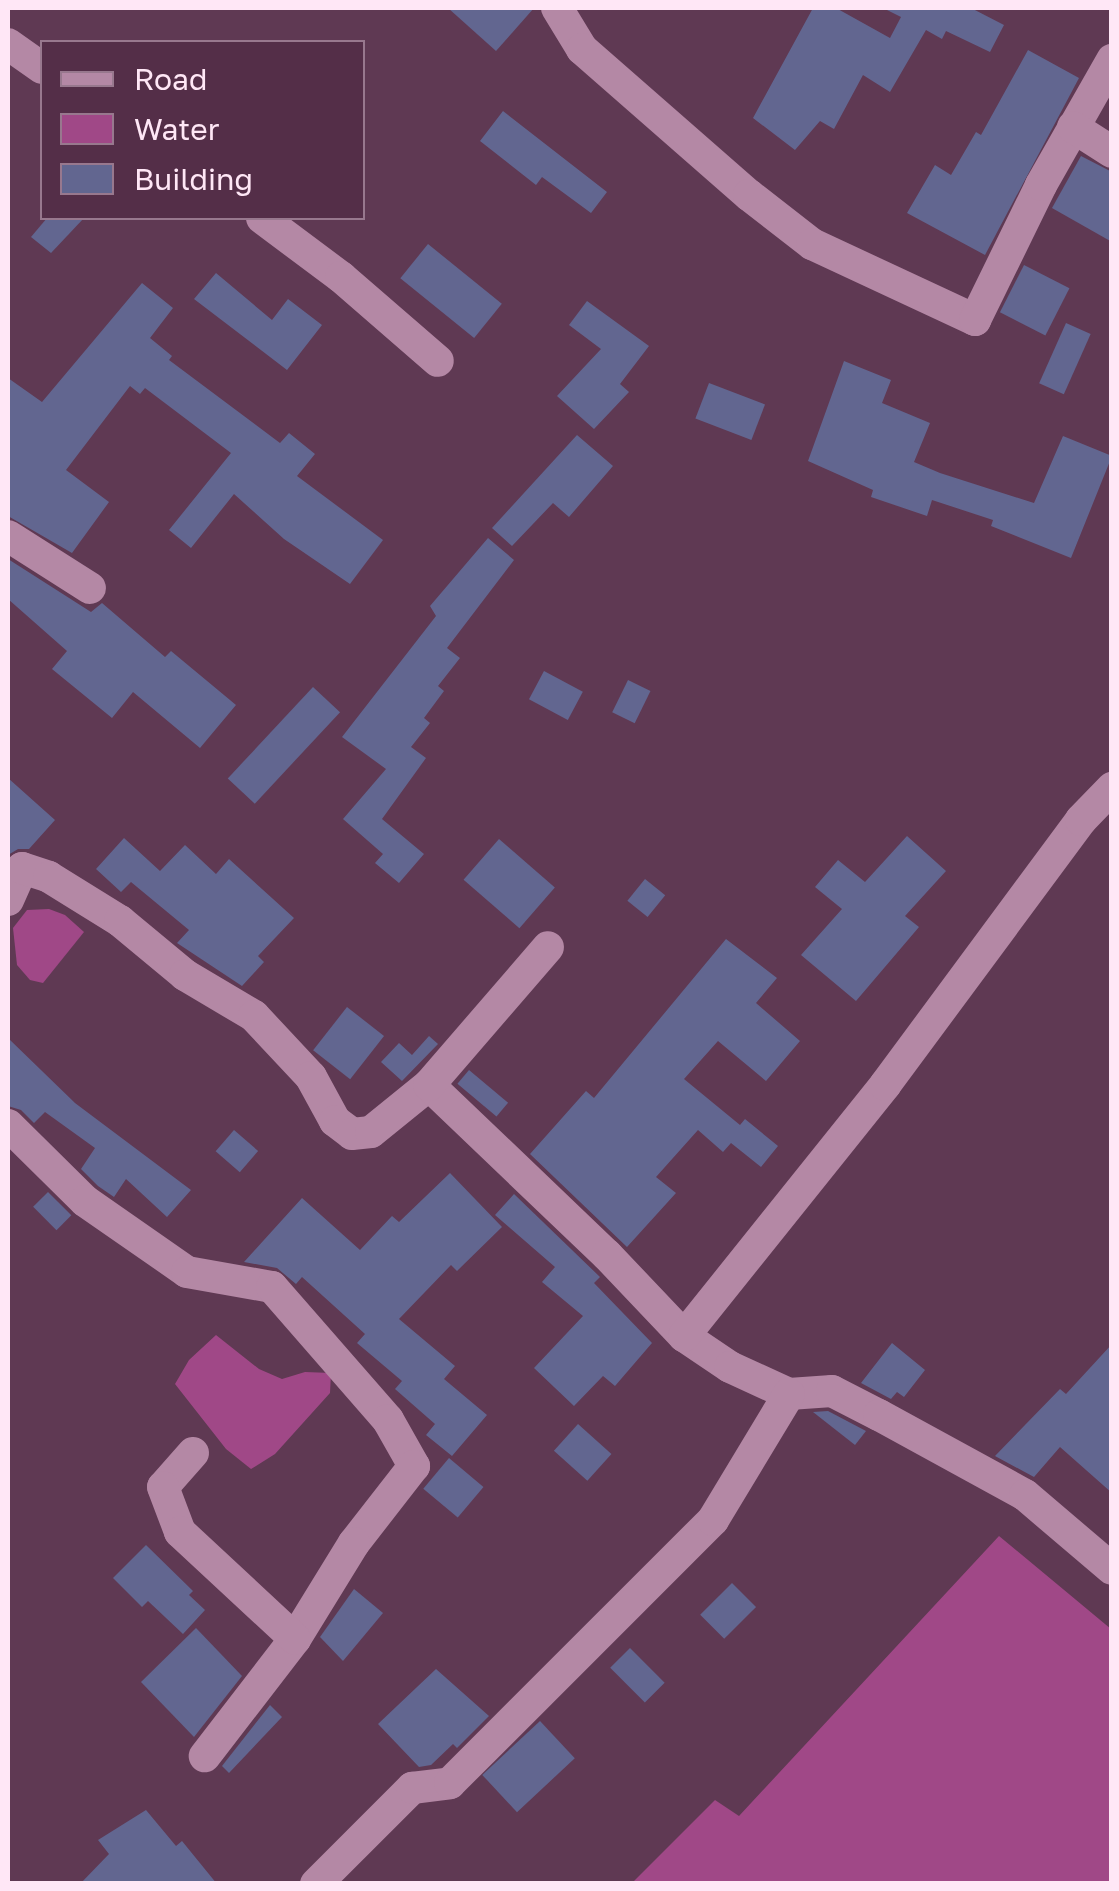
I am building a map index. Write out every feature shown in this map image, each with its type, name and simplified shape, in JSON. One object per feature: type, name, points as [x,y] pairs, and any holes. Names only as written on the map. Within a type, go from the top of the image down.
[{"type":"street","points":[[557,8],[582,48],[749,196],[812,244],[974,320],[1072,128],[1112,60]]},
{"type":"street","points":[[8,44],[40,67]]},
{"type":"street","points":[[1072,128],[1112,152]]},
{"type":"street","points":[[265,220],[341,277],[438,361]]},
{"type":"street","points":[[8,536],[90,588]]},
{"type":"street","points":[[684,1336],[885,1086],[1081,820],[1112,788]]},
{"type":"street","points":[[8,900],[22,868],[49,877],[120,922],[185,974],[254,1016],[310,1078],[335,1122],[352,1134],[371,1132],[429,1085],[548,947]]},
{"type":"street","points":[[429,1085],[607,1255],[684,1336],[730,1367],[789,1394],[832,1391],[879,1415],[1025,1495],[1112,1569]]},
{"type":"street","points":[[8,1125],[86,1201],[187,1272],[272,1287],[388,1420],[414,1466],[354,1542],[295,1639],[206,1756]]},
{"type":"street","points":[[316,1884],[412,1788],[450,1783],[713,1520],[789,1394]]},
{"type":"street","points":[[193,1452],[163,1487],[180,1532],[295,1639]]},
{"type":"water","points":[[49,909],[65,915],[84,932],[43,983],[30,980],[17,965],[13,928],[27,910]]},
{"type":"water","points":[[216,1335],[259,1369],[282,1379],[305,1372],[331,1373],[330,1393],[275,1454],[251,1469],[226,1449],[175,1384],[189,1360]]},
{"type":"water","points":[[999,1536],[1111,1629],[1111,1883],[632,1883],[715,1800],[739,1816]]},
{"type":"building","points":[[448,8],[534,8],[496,51]]},
{"type":"building","points":[[813,8],[836,8],[890,38],[901,17],[883,8],[971,8],[1004,25],[990,52],[946,31],[942,39],[926,30],[890,92],[863,75],[834,129],[820,121],[795,150],[753,118]]},
{"type":"building","points":[[1028,50],[1079,78],[985,255],[907,213],[935,165],[951,175],[976,132],[981,135]]},
{"type":"building","points":[[503,111],[607,192],[591,213],[542,177],[536,185],[480,141]]},
{"type":"building","points":[[1081,156],[1112,172],[1112,242],[1052,208]]},
{"type":"building","points":[[45,220],[82,220],[51,253],[31,237]]},
{"type":"building","points":[[428,244],[502,304],[474,338],[400,278]]},
{"type":"building","points":[[1024,265],[1069,288],[1045,335],[1000,312]]},
{"type":"building","points":[[216,273],[272,320],[288,299],[322,325],[287,370],[194,299]]},
{"type":"building","points":[[142,283],[173,308],[150,338],[172,356],[169,360],[280,443],[289,433],[315,454],[297,476],[383,540],[350,584],[284,539],[234,494],[191,548],[169,530],[231,453],[145,388],[140,394],[130,386],[66,470],[109,502],[72,553],[8,516],[8,378],[42,402]]},
{"type":"building","points":[[587,301],[649,346],[620,384],[629,392],[594,429],[557,396],[601,349],[569,325]]},
{"type":"building","points":[[1066,323],[1091,334],[1064,394],[1039,383]]},
{"type":"building","points":[[844,361],[891,380],[882,403],[930,423],[914,462],[940,473],[1034,503],[1063,436],[1112,456],[1071,558],[991,526],[993,520],[932,500],[927,516],[871,497],[873,490],[808,461]]},
{"type":"building","points":[[709,383],[765,405],[751,440],[695,418]]},
{"type":"building","points":[[577,435],[613,466],[569,517],[553,503],[512,546],[492,528]]},
{"type":"building","points":[[488,538],[514,560],[447,648],[460,658],[438,686],[444,691],[424,718],[430,723],[411,747],[426,758],[382,819],[424,854],[399,883],[375,863],[383,854],[343,819],[386,769],[342,737],[436,616],[430,606]]},
{"type":"building","points":[[8,559],[91,612],[102,603],[165,657],[171,651],[236,705],[200,748],[133,692],[112,718],[52,669],[67,651],[8,599]]},
{"type":"building","points":[[544,671],[583,692],[568,720],[529,699]]},
{"type":"building","points":[[628,680],[650,691],[635,723],[612,712]]},
{"type":"building","points":[[313,687],[340,712],[255,804],[228,778]]},
{"type":"building","points":[[8,778],[55,820],[29,849],[18,849],[8,855]]},
{"type":"building","points":[[907,836],[946,871],[905,916],[919,927],[856,1001],[801,955],[842,909],[815,887],[838,860],[865,882]]},
{"type":"building","points":[[124,838],[160,871],[185,845],[216,874],[229,859],[294,918],[258,956],[264,962],[242,986],[177,943],[189,930],[131,882],[121,892],[96,869]]},
{"type":"building","points":[[499,839],[555,888],[519,928],[464,880]]},
{"type":"building","points":[[645,879],[665,895],[648,917],[627,901]]},
{"type":"building","points":[[726,939],[777,978],[756,1003],[800,1041],[766,1081],[718,1041],[684,1079],[740,1125],[745,1119],[778,1146],[761,1167],[731,1143],[723,1152],[698,1130],[656,1177],[676,1193],[627,1247],[530,1154],[586,1091],[594,1098]]},
{"type":"building","points":[[347,1007],[384,1036],[350,1079],[313,1050]]},
{"type":"building","points":[[429,1036],[438,1044],[402,1081],[381,1062],[399,1043],[412,1055]]},
{"type":"building","points":[[8,1038],[75,1103],[191,1190],[167,1217],[126,1179],[114,1197],[98,1186],[81,1169],[95,1148],[45,1112],[34,1123],[21,1110],[8,1106]]},
{"type":"building","points":[[469,1070],[508,1103],[496,1117],[457,1084]]},
{"type":"building","points":[[234,1130],[258,1151],[240,1172],[216,1151]]},
{"type":"building","points":[[450,1173],[502,1227],[457,1271],[451,1265],[399,1319],[455,1366],[444,1379],[487,1415],[452,1456],[426,1435],[435,1424],[395,1389],[402,1381],[357,1343],[365,1334],[302,1277],[296,1284],[277,1268],[244,1262],[302,1198],[360,1250],[392,1216],[399,1222]]},
{"type":"building","points":[[48,1192],[71,1215],[56,1230],[33,1207]]},
{"type":"building","points":[[514,1194],[600,1277],[594,1283],[652,1343],[615,1386],[603,1376],[574,1406],[534,1368],[583,1316],[542,1282],[555,1267],[495,1215]]},
{"type":"building","points":[[892,1343],[925,1370],[904,1397],[897,1392],[891,1399],[861,1383]]},
{"type":"building","points":[[1112,1344],[1112,1493],[1060,1447],[1034,1477],[995,1456],[1060,1389],[1066,1394]]},
{"type":"building","points":[[828,1411],[866,1431],[855,1445],[813,1412]]},
{"type":"building","points":[[578,1424],[611,1454],[587,1481],[554,1451]]},
{"type":"building","points":[[449,1458],[483,1487],[458,1518],[423,1489]]},
{"type":"building","points":[[146,1545],[193,1591],[189,1595],[205,1610],[183,1634],[148,1601],[142,1607],[113,1578]]},
{"type":"building","points":[[732,1583],[756,1607],[724,1639],[700,1615]]},
{"type":"building","points":[[354,1589],[383,1613],[343,1661],[320,1637]]},
{"type":"building","points":[[196,1628],[242,1676],[194,1737],[141,1682]]},
{"type":"building","points":[[630,1648],[665,1683],[645,1702],[610,1668]]},
{"type":"building","points":[[436,1669],[489,1716],[457,1748],[453,1744],[431,1765],[419,1767],[378,1724]]},
{"type":"building","points":[[270,1705],[282,1717],[229,1773],[222,1766]]},
{"type":"building","points":[[540,1721],[575,1758],[517,1812],[482,1775]]},
{"type":"building","points":[[146,1810],[176,1846],[182,1841],[217,1884],[80,1884],[109,1854],[98,1840]]}]
